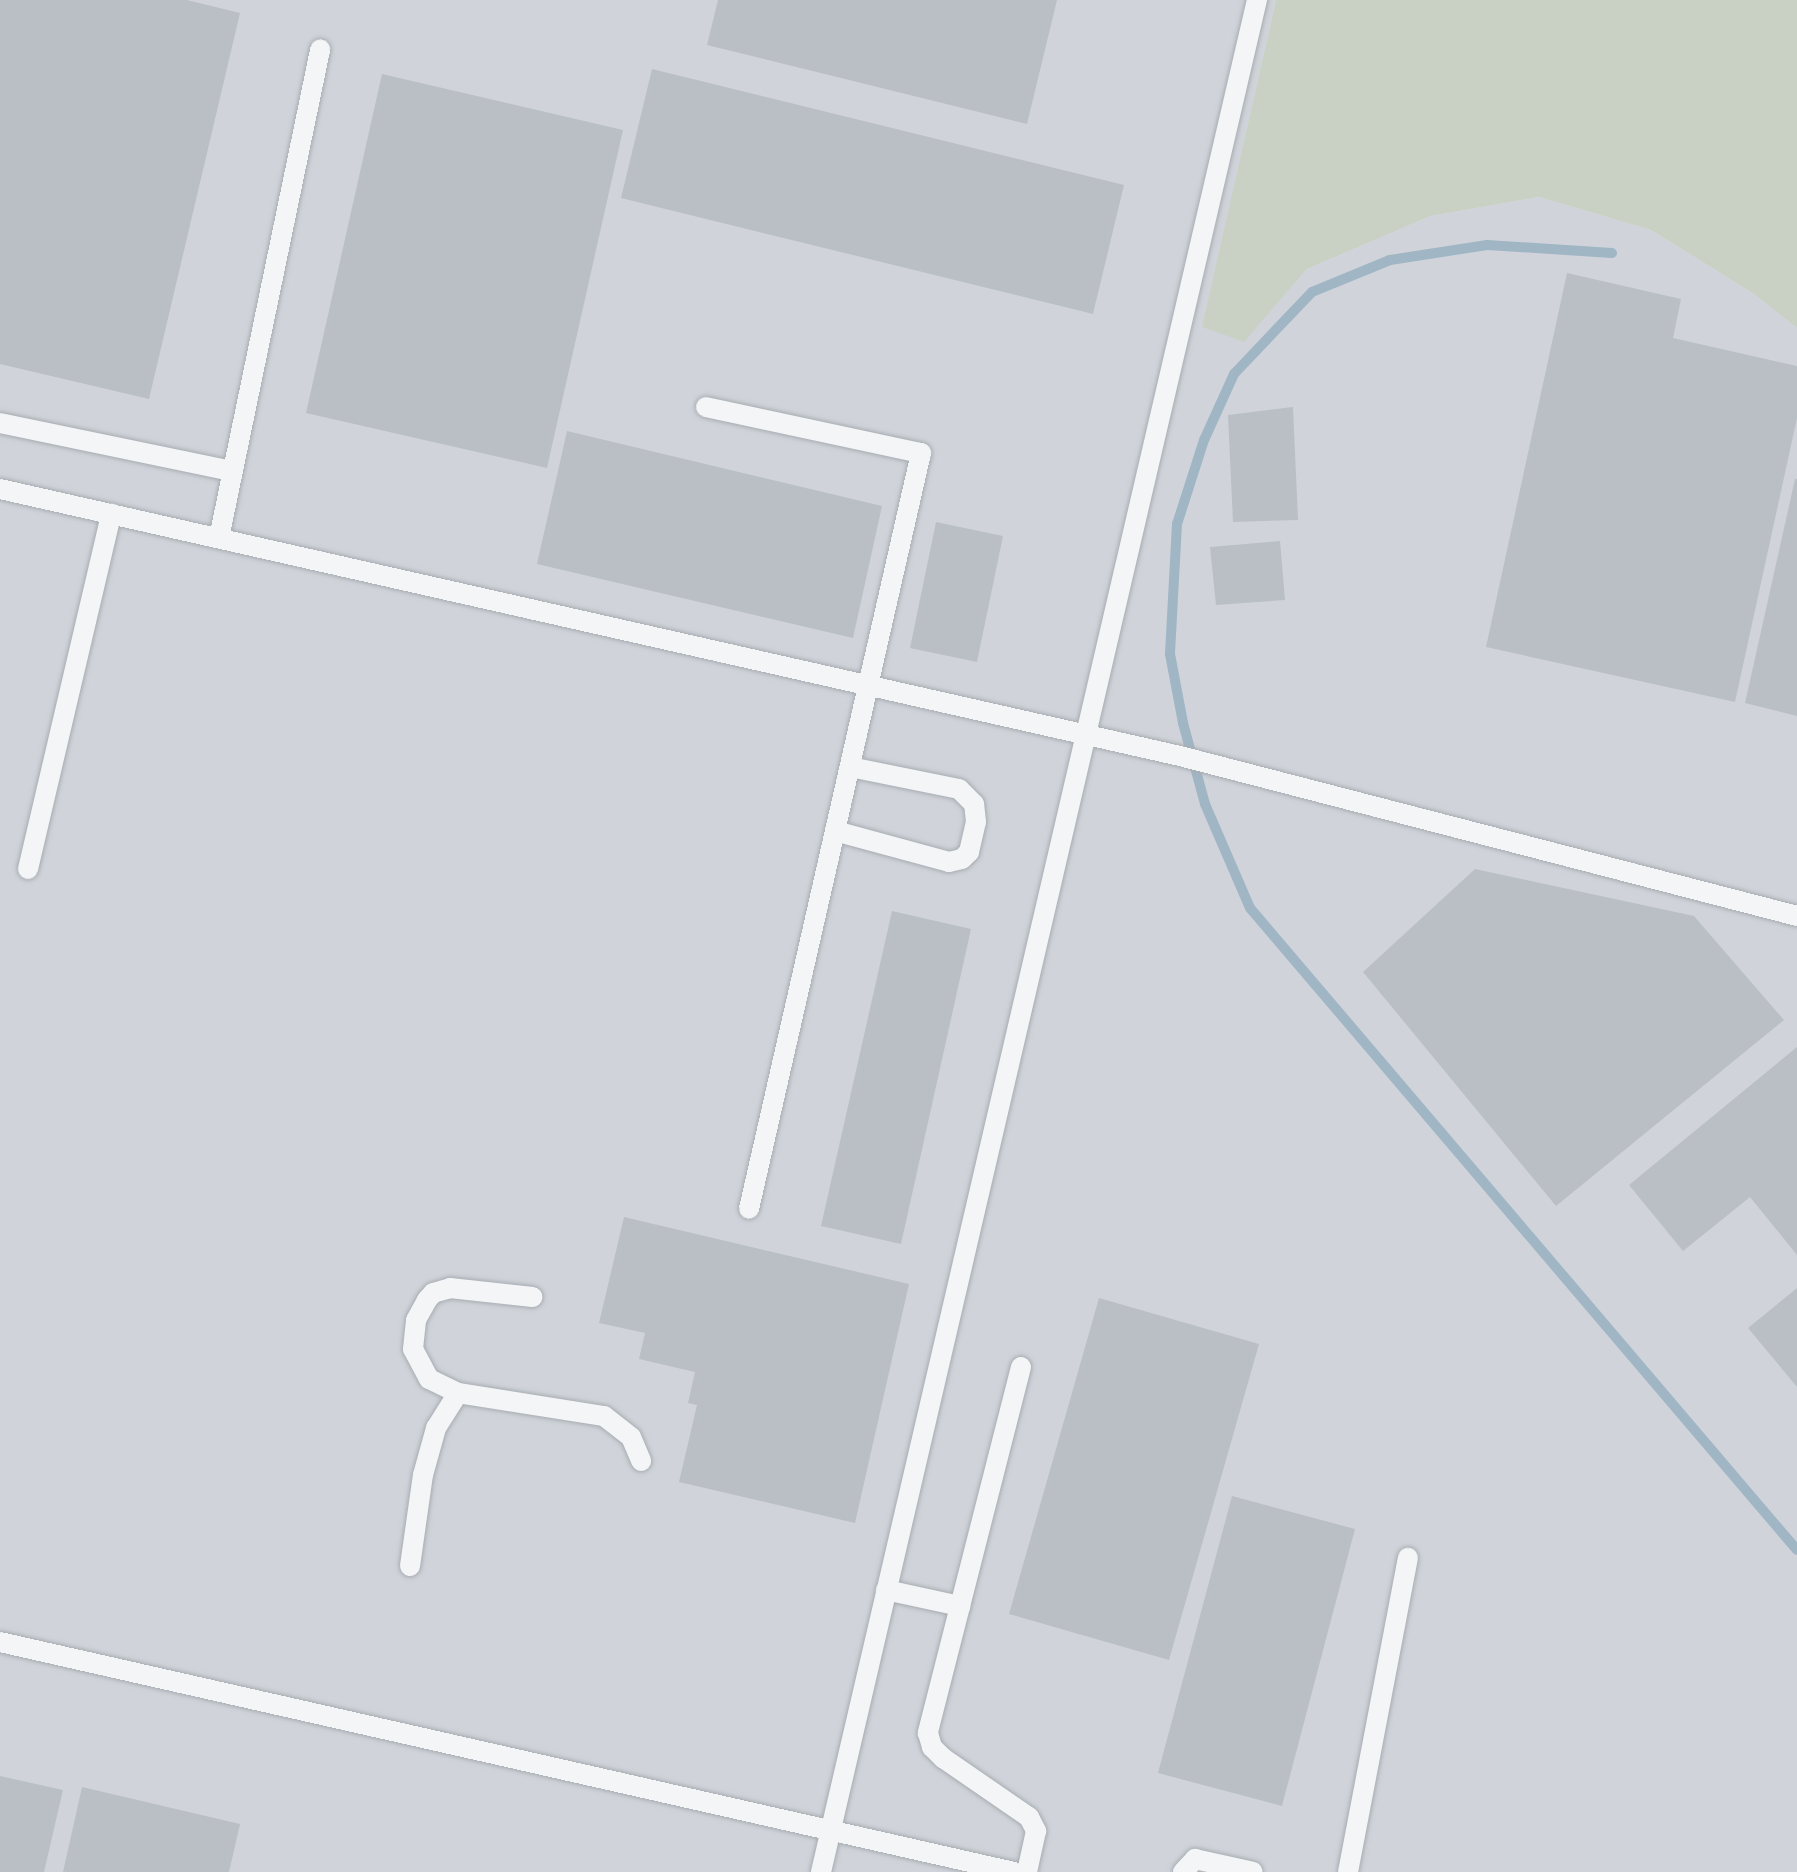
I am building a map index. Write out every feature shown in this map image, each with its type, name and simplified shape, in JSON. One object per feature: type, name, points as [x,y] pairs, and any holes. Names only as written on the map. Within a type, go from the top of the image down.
[{"type":"lane","points":[[822,1872],[1257,0]]},
{"type":"lane","points":[[218,538],[320,49]]},
{"type":"lane","points":[[706,406],[921,452],[749,1209]]},
{"type":"lane","points":[[0,424],[232,471]]},
{"type":"lane","points":[[0,489],[1176,756],[1797,916]]},
{"type":"lane","points":[[28,869],[111,514]]},
{"type":"lane","points":[[835,831],[949,862],[962,860],[968,852],[976,822],[974,804],[959,789],[850,766]]},
{"type":"lane","points":[[533,1297],[441,1288],[427,1300],[416,1320],[413,1349],[429,1379],[458,1393],[604,1416],[630,1437],[640,1461]]},
{"type":"lane","points":[[1022,1367],[928,1733],[932,1747],[943,1758],[1029,1817],[1036,1831],[1028,1872]]},
{"type":"lane","points":[[410,1566],[422,1475],[436,1428],[458,1393]]},
{"type":"lane","points":[[1348,1872],[1408,1558]]},
{"type":"lane","points":[[886,1590],[960,1606]]},
{"type":"lane","points":[[0,1642],[1014,1872]]},
{"type":"lane","points":[[1182,1872],[1195,1859],[1252,1872]]},
{"type":"shaded area","points":[[0,0],[1276,0],[1203,326],[1244,341],[1307,269],[1431,216],[1539,197],[1651,230],[1754,294],[1797,328],[1797,1872],[0,1872]]},
{"type":"shaded area","points":[[1276,0],[1797,0],[1797,328],[1754,294],[1651,230],[1539,197],[1431,216],[1307,269],[1244,342],[1202,327]]},
{"type":"building","points":[[0,0],[187,0],[240,13],[149,399],[0,364]]},
{"type":"building","points":[[718,0],[1057,0],[1027,124],[707,45]]},
{"type":"building","points":[[652,69],[1124,185],[1093,314],[621,198]]},
{"type":"building","points":[[382,74],[623,130],[547,468],[306,413]]},
{"type":"building","points":[[1567,273],[1681,299],[1673,338],[1797,366],[1797,418],[1735,702],[1486,647]]},
{"type":"building","points":[[1293,407],[1298,520],[1233,522],[1228,415]]},
{"type":"building","points":[[567,431],[882,506],[853,638],[537,564]]},
{"type":"building","points":[[1797,479],[1797,716],[1745,703]]},
{"type":"building","points":[[936,522],[1003,536],[977,662],[910,648]]},
{"type":"building","points":[[1280,541],[1285,600],[1216,605],[1210,547]]},
{"type":"building","points":[[1475,869],[1694,916],[1784,1020],[1556,1206],[1363,972]]},
{"type":"building","points":[[892,911],[971,929],[901,1244],[821,1226]]},
{"type":"building","points":[[1797,1047],[1797,1255],[1750,1197],[1683,1251],[1629,1185]]},
{"type":"building","points":[[624,1217],[909,1284],[855,1523],[679,1482],[697,1405],[688,1403],[695,1372],[639,1359],[645,1333],[599,1323]]},
{"type":"building","points":[[1797,1288],[1797,1387],[1748,1328]]},
{"type":"building","points":[[1099,1298],[1259,1344],[1169,1660],[1009,1614]]},
{"type":"building","points":[[1232,1496],[1355,1529],[1282,1806],[1158,1773]]},
{"type":"building","points":[[0,1776],[63,1790],[44,1872],[0,1872]]},
{"type":"building","points":[[82,1787],[240,1824],[229,1872],[63,1872]]},
{"type":"waterway","points":[[1612,253],[1487,245],[1390,260],[1312,292],[1234,374],[1204,440],[1177,524],[1170,654],[1183,723],[1205,804],[1250,908],[1797,1550]]}]
